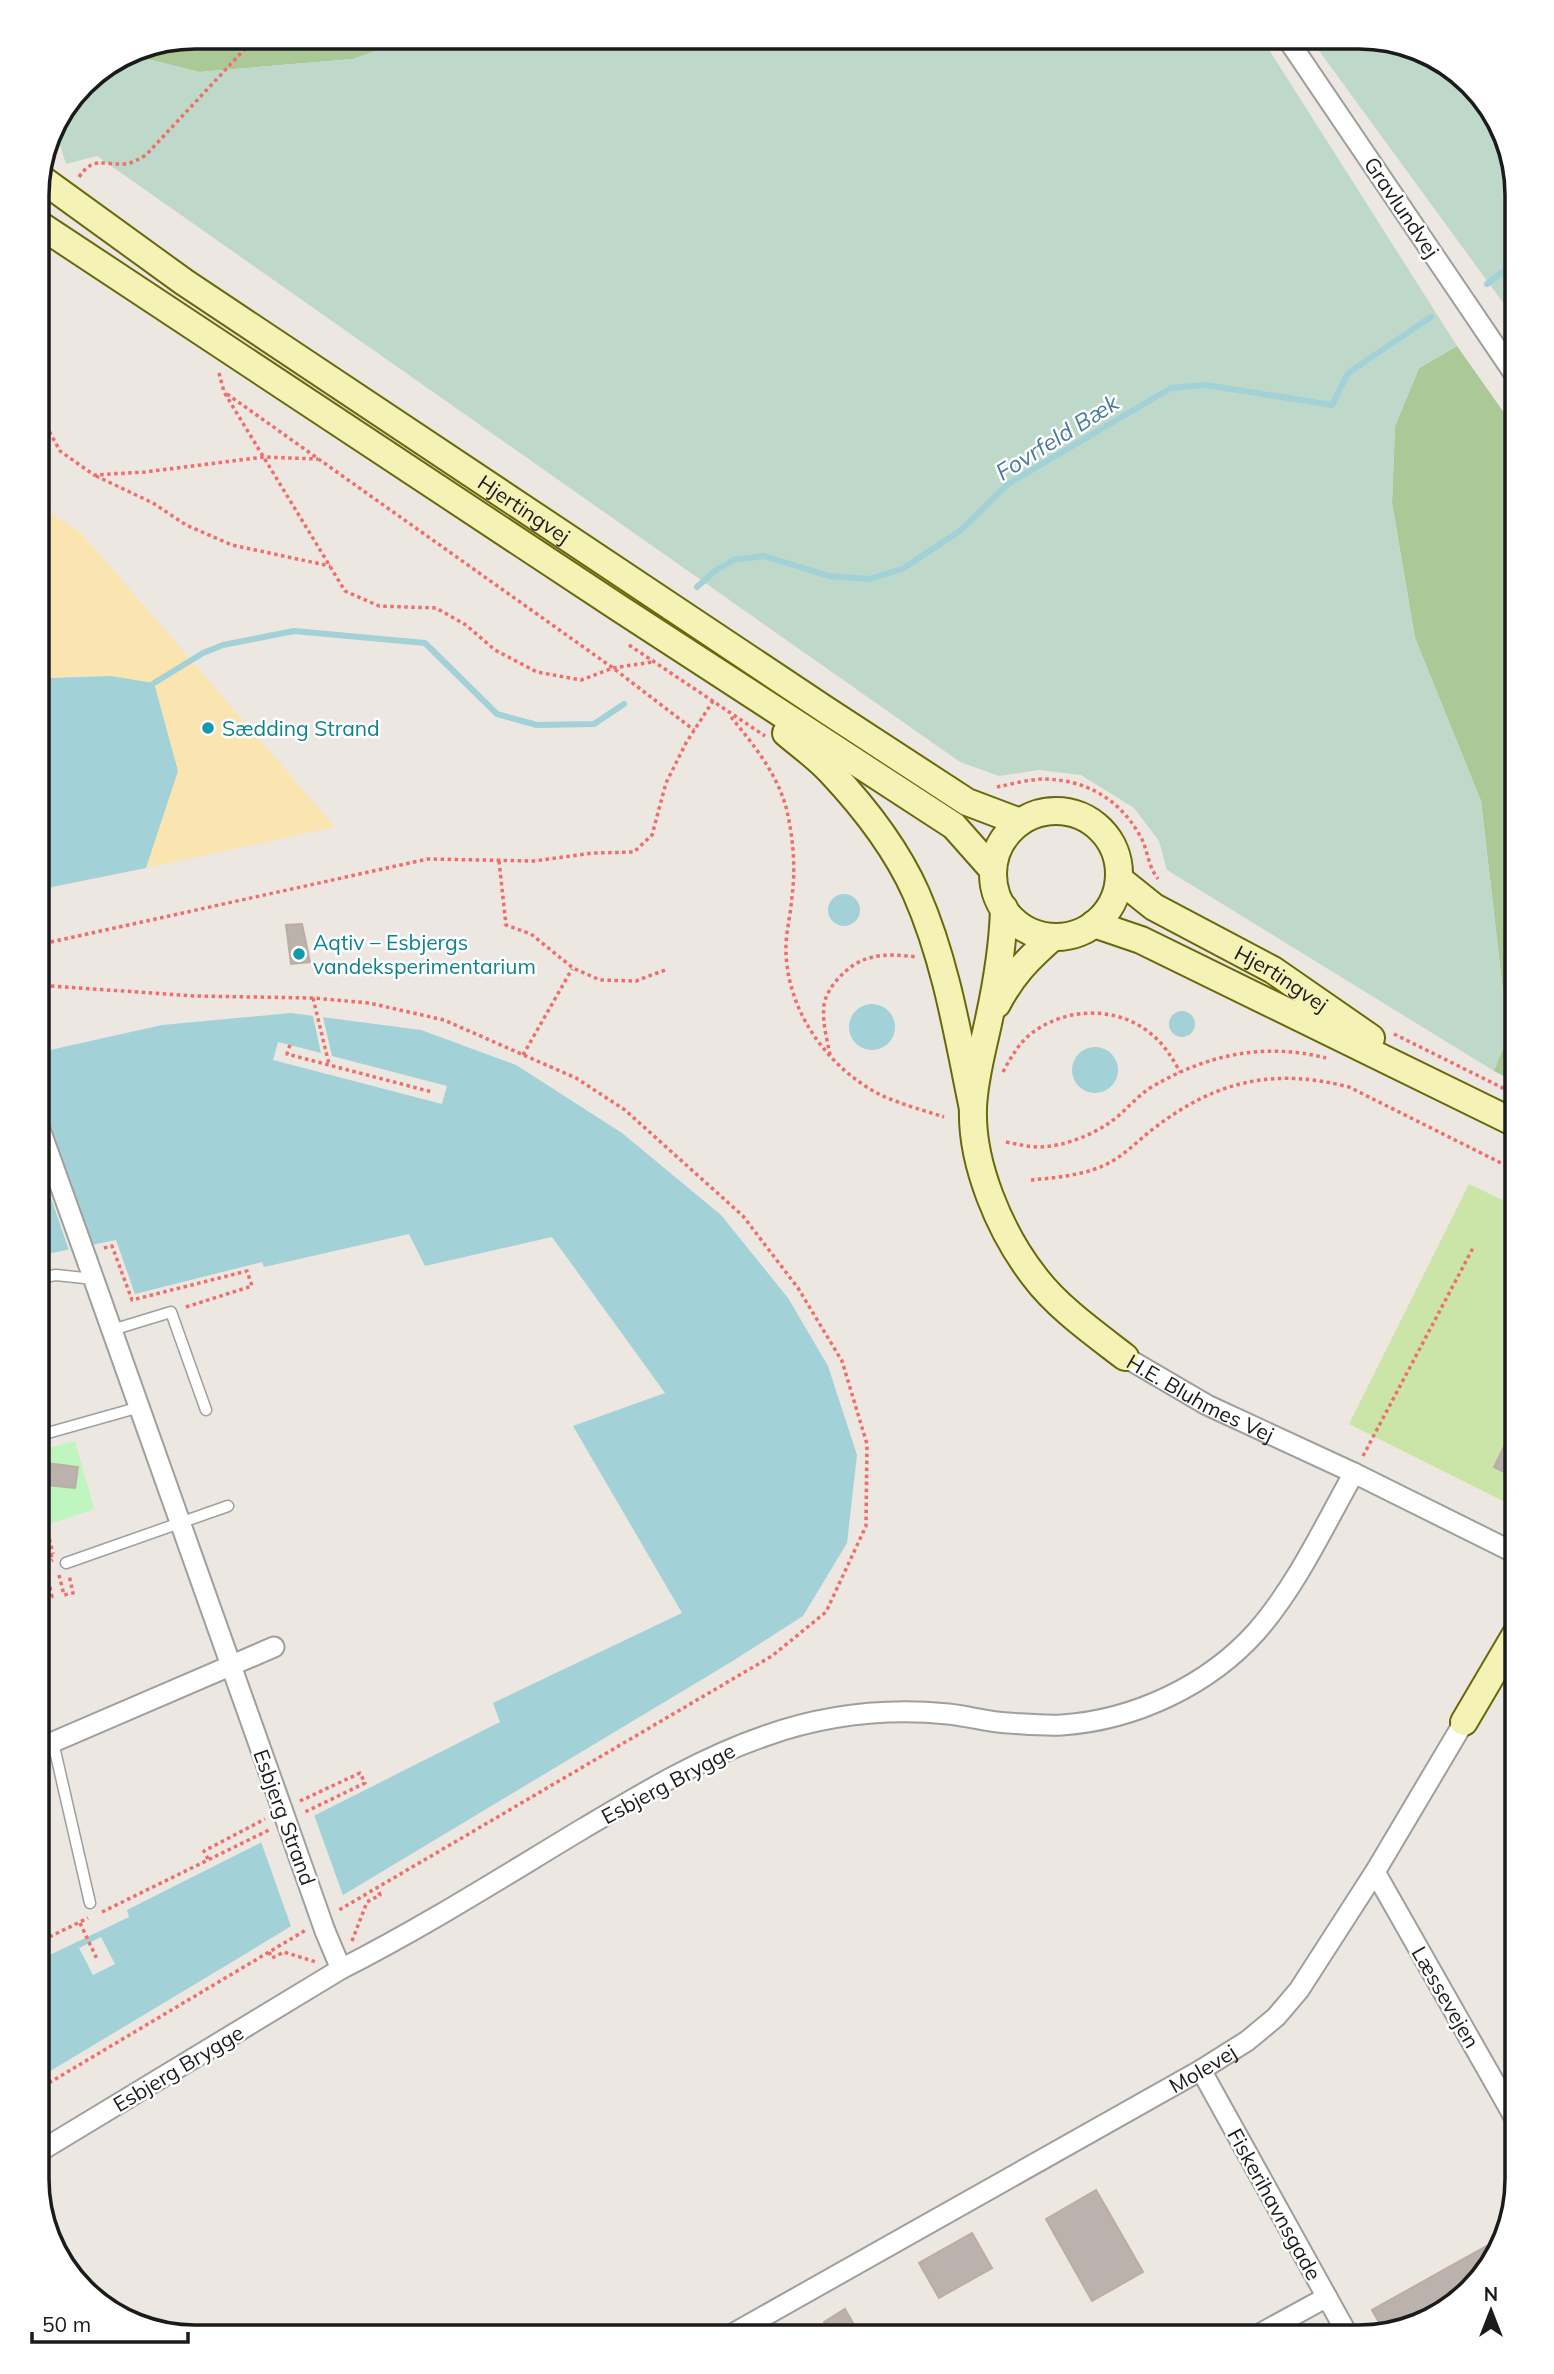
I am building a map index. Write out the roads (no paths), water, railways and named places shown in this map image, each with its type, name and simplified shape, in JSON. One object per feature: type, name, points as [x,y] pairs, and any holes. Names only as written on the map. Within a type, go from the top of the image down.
[{"type":"main road","name":"Hjertingvej","points":[[49,184],[184,282],[826,710],[967,802],[1020,822]]},
{"type":"main road","name":"Hjertingvej","points":[[49,231],[954,826],[993,870]]},
{"type":"main road","points":[[619,608],[762,712],[829,770],[883,836],[915,891],[941,960],[973,1109]]},
{"type":"main road","points":[[1059,811],[1079,815],[1097,825],[1110,841],[1118,859],[1119,879],[1115,897],[1107,912],[1094,924],[1074,934],[1053,937],[1034,933],[1017,923],[1004,908],[996,890],[993,870],[997,852],[1006,835],[1020,822],[1039,813],[1059,811]]},
{"type":"main road","name":"Hjertingvej","points":[[1119,879],[1154,907],[1273,970],[1439,1085]]},
{"type":"main road","name":"H.E. Bluhmes Vej","points":[[1004,908],[1003,946],[979,1063],[973,1109],[976,1144],[984,1178],[1002,1224],[1034,1277],[1079,1322],[1125,1357]]},
{"type":"main road","name":"Hjertingvej","points":[[1094,924],[1141,940],[1505,1118]]},
{"type":"main road","name":"H.E. Bluhmes Vej","points":[[990,1018],[1004,989],[1026,960],[1053,937]]},
{"type":"main road","name":"Molevej","points":[[1464,1722],[1505,1652]]},
{"type":"street","name":"Gravlundvej","points":[[1294,49],[1505,360]]},
{"type":"street","name":"Esbjerg Strand","points":[[49,1151],[94,1264],[112,1330],[341,1969]]},
{"type":"street","name":"H.E. Bluhmes Vej","points":[[1125,1357],[1208,1405],[1505,1548]]},
{"type":"street","name":"Esbjerg Brygge","points":[[49,2146],[341,1969],[384,1948],[626,1803],[704,1760],[767,1735],[827,1719],[884,1711],[948,1714],[1005,1723],[1061,1725],[1116,1717],[1168,1698],[1216,1669],[1256,1631],[1293,1581],[1354,1473]]},
{"type":"street","points":[[49,1744],[274,1647]]},
{"type":"street","name":"Molevej","points":[[748,2325],[1201,2070],[1247,2041],[1276,2017],[1299,1990],[1375,1872],[1464,1722]]},
{"type":"street","name":"Læssevejen","points":[[1375,1872],[1505,2101]]},
{"type":"street","name":"Fiskerihavnsgade","points":[[1201,2070],[1342,2325]]},
{"type":"street","points":[[1276,2325],[1327,2297]]},
{"type":"lane","points":[[49,1276],[94,1264]]},
{"type":"lane","points":[[112,1330],[171,1312],[206,1410]]},
{"type":"lane","points":[[49,1433],[139,1407]]},
{"type":"lane","points":[[58,1559],[228,1506]]},
{"type":"lane","points":[[49,1760],[90,1903]]},
{"type":"water","points":[[111,676],[154,683],[178,771],[146,868],[49,888],[50,678]]},
{"type":"water","points":[[844,894],[855,899],[860,910],[855,921],[844,926],[833,921],[828,910],[833,899]]},
{"type":"water","points":[[872,1004],[888,1011],[895,1027],[888,1043],[872,1050],[856,1043],[849,1027],[856,1011]]},
{"type":"water","points":[[1182,1011],[1192,1014],[1195,1024],[1192,1034],[1182,1037],[1172,1034],[1169,1024],[1172,1014]]},
{"type":"water","points":[[291,1013],[421,1030],[516,1065],[622,1133],[721,1215],[788,1298],[828,1366],[857,1455],[847,1543],[803,1616],[731,1662],[49,2072],[49,1955],[129,1917],[127,1910],[500,1722],[493,1703],[682,1613],[573,1426],[665,1393],[552,1237],[425,1266],[409,1234],[264,1267],[262,1262],[135,1294],[116,1240],[49,1254],[49,1050],[162,1025]]},
{"type":"water","points":[[1095,1047],[1111,1054],[1118,1070],[1111,1086],[1095,1093],[1079,1086],[1072,1070],[1079,1054]]},
{"type":"waterway","name":"Fovrfeld Bæk","points":[[1487,284],[1505,270]]},
{"type":"waterway","name":"Fovrfeld Bæk","points":[[697,587],[716,570],[734,560],[764,556],[829,576],[869,579],[902,569],[960,531],[1008,484],[1171,388],[1206,385],[1332,405],[1348,373],[1431,317]]},
{"type":"waterway","name":"Fovrfeld Bæk","points":[[154,683],[203,653],[223,645],[294,631],[425,643],[497,714],[537,725],[594,724],[624,704]]},
{"type":"place","name":"Sædding Strand","points":[[208,728]]},
{"type":"place","name":"Aqtiv – Esbjergs vandeksperimentarium","points":[[299,954]]}]
